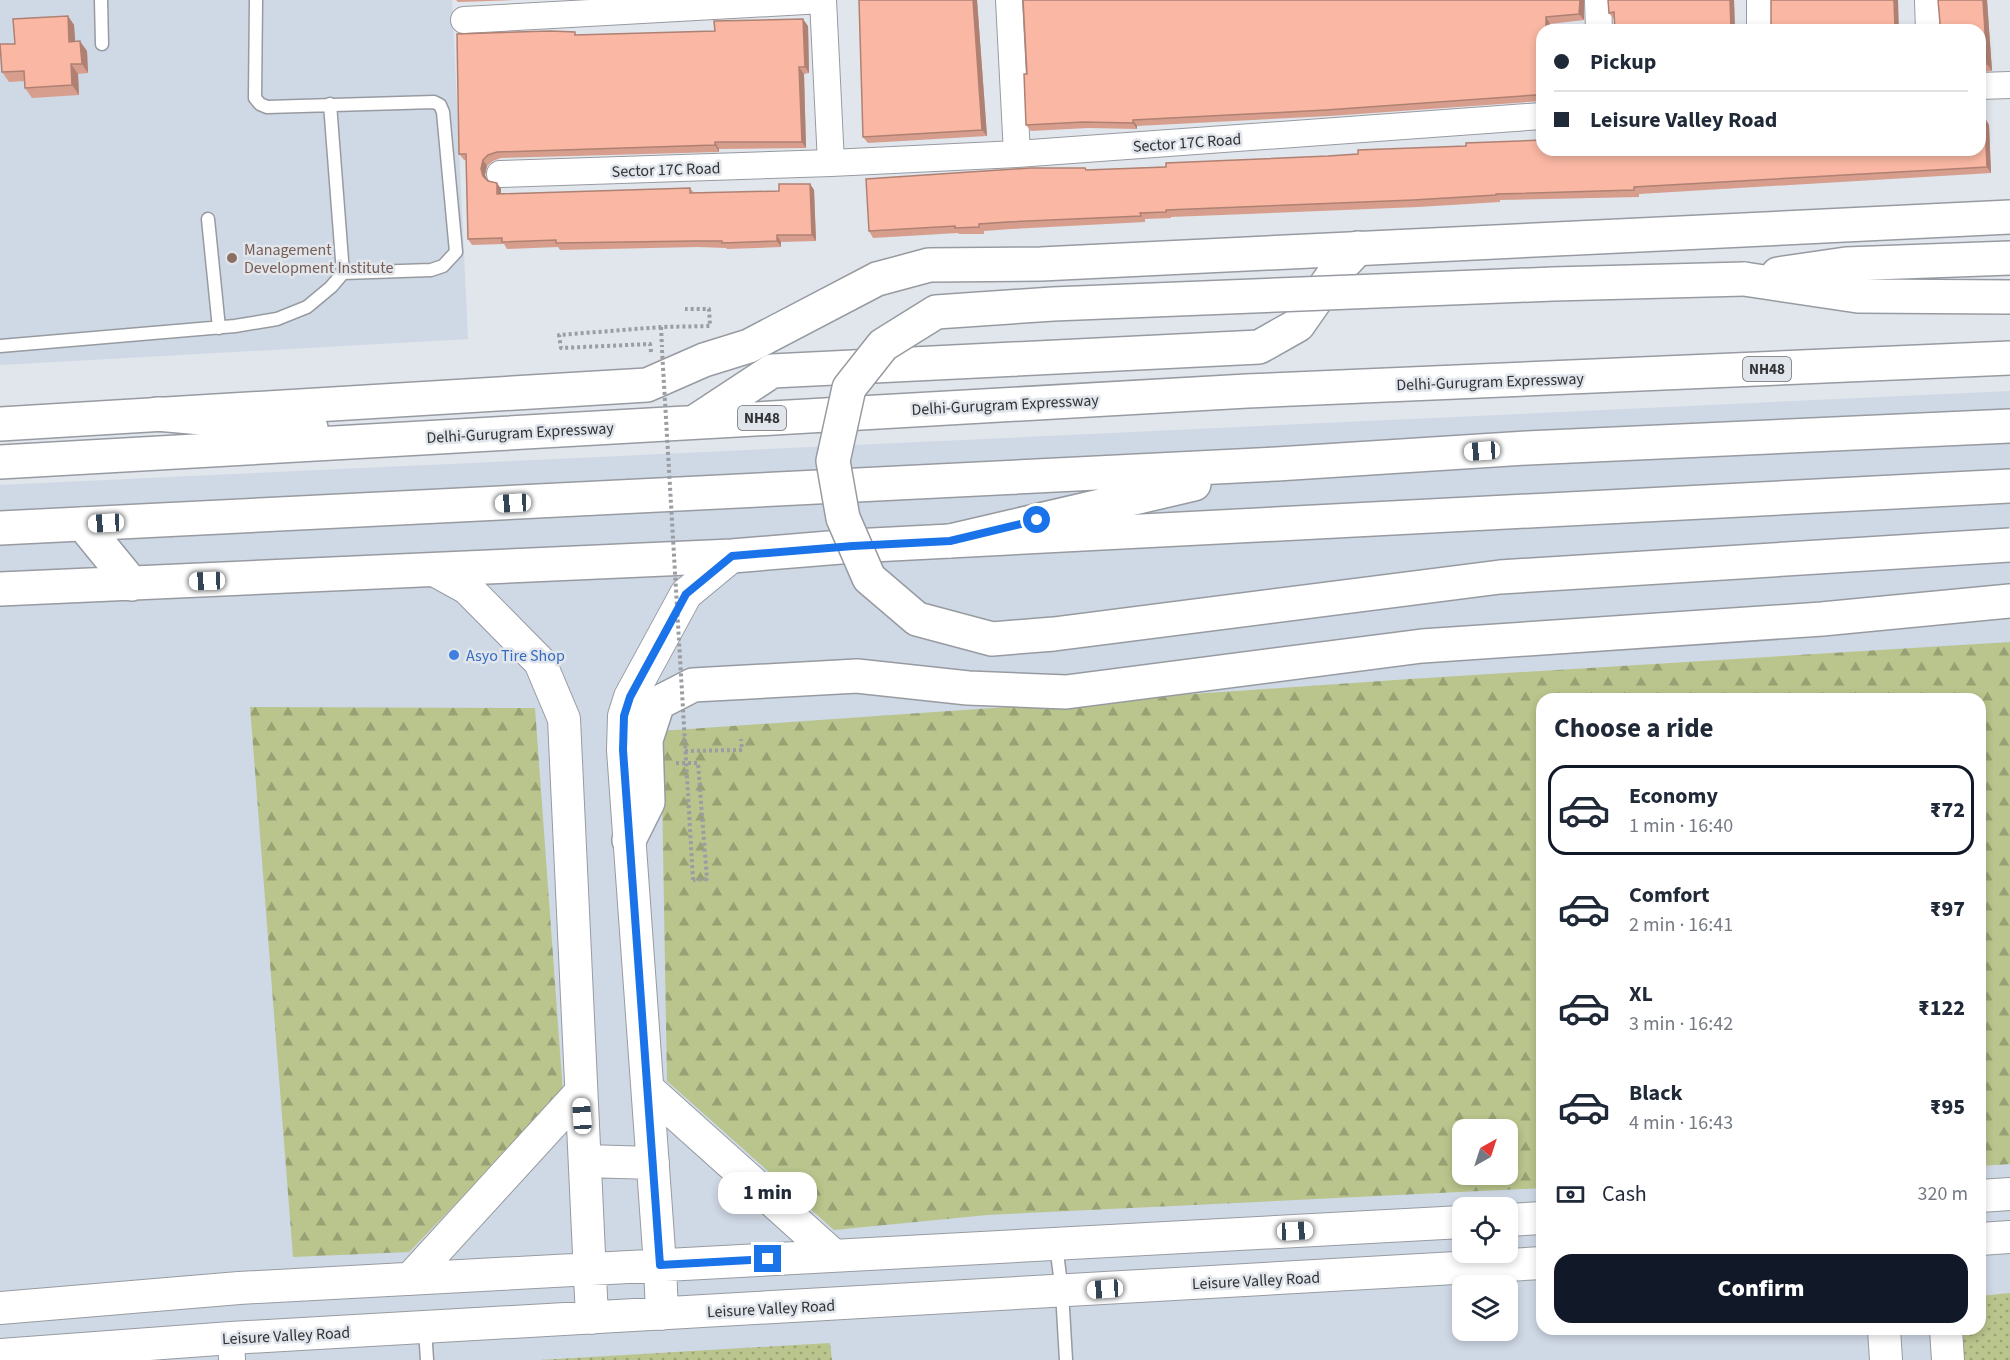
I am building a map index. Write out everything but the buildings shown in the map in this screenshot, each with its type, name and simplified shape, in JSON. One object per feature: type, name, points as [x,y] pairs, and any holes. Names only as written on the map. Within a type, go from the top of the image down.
[{"type":"main road","points":[[0,424],[647,385],[704,360],[749,346],[877,279],[929,265],[1053,263],[2010,217]]},
{"type":"main road","points":[[694,422],[772,371],[1259,347],[1298,325],[1333,275],[1358,248]]},
{"type":"main road","points":[[2010,258],[1846,264],[1744,279],[1553,284],[1053,304],[936,312],[884,345],[849,388],[833,461],[843,518],[869,578],[917,620],[992,639],[1054,634],[1500,577],[2010,545]]},
{"type":"main road","points":[[1744,279],[1858,297],[2010,297]]},
{"type":"main road","name":"Delhi-Gurugram Expressway","points":[[0,462],[1235,391],[2010,358]]},
{"type":"main road","points":[[157,414],[422,438]]},
{"type":"main road","points":[[2,530],[83,524],[1277,464],[1527,448],[2010,426]]},
{"type":"main road","points":[[950,541],[1277,464]]},
{"type":"main road","points":[[0,589],[732,556],[853,546],[2010,486]]},
{"type":"main road","points":[[83,524],[132,584]]},
{"type":"main road","points":[[629,840],[648,802],[646,740],[658,703],[693,685],[857,676],[968,688],[1066,692],[1422,646],[1822,619],[2010,601]]},
{"type":"street","points":[[464,20],[823,0],[831,163]]},
{"type":"street","points":[[1009,0],[1017,154]]},
{"type":"street","points":[[1598,0],[1599,24]]},
{"type":"street","points":[[1760,0],[1760,24]]},
{"type":"street","points":[[1928,0],[1929,24]]},
{"type":"street","points":[[1986,86],[2010,85]]},
{"type":"street","name":"Sector 17C Road","points":[[500,174],[831,163],[1017,154],[1536,116]]},
{"type":"street","points":[[662,1314],[623,750],[624,716],[630,697],[686,594],[732,556]]},
{"type":"street","points":[[436,571],[467,588],[540,662],[564,719],[592,1318]]},
{"type":"street","points":[[648,1089],[832,1255]]},
{"type":"street","points":[[410,1279],[580,1094]]},
{"type":"street","points":[[585,1161],[653,1163]]},
{"type":"street","points":[[1986,1196],[2010,1194]]},
{"type":"street","points":[[1518,1219],[1536,1218]]},
{"type":"street","points":[[0,1308],[239,1288],[1452,1223]]},
{"type":"street","points":[[1986,1239],[2010,1237]]},
{"type":"street","name":"Leisure Valley Road","points":[[0,1354],[232,1349],[425,1327],[1536,1263]]},
{"type":"street","points":[[1884,1335],[1886,1360]]},
{"type":"street","points":[[1946,1335],[1948,1360]]},
{"type":"lane","points":[[101,0],[102,44]]},
{"type":"lane","points":[[256,0],[255,98],[260,105],[267,107],[434,102],[440,105],[443,112],[456,252],[443,266],[431,270],[343,273]]},
{"type":"lane","points":[[0,346],[219,328],[277,319],[307,307],[331,287],[343,273],[330,104]]},
{"type":"lane","points":[[208,219],[219,328]]},
{"type":"lane","points":[[1055,1244],[1062,1292],[1066,1360]]},
{"type":"lane","points":[[425,1327],[427,1360]]},
{"type":"path","points":[[651,352],[650,344],[561,348],[559,335],[661,327],[710,326],[709,309],[685,309]]},
{"type":"path","points":[[661,327],[686,752],[686,763],[687,775],[689,821],[691,845],[691,856],[693,880],[707,879],[698,763],[687,763],[676,763]]},
{"type":"path","points":[[686,752],[742,750],[741,739]]},
{"type":"shaded area","name":"Management Development Institute","points":[[0,0],[452,0],[468,339],[0,365]]},
{"type":"shaded area","points":[[2010,391],[2010,1360],[0,1360],[0,485]]},
{"type":"green space","points":[[2010,642],[2010,1164],[1986,1166],[1986,693],[1536,693],[1536,1188],[987,1215],[834,1230],[667,1081],[661,731],[1410,679]]},
{"type":"green space","points":[[250,707],[535,708],[563,1093],[409,1252],[293,1257]]},
{"type":"green space","points":[[2010,1293],[2010,1360],[1938,1360],[1936,1335],[1986,1335],[1986,1295]]},
{"type":"green space","points":[[830,1343],[832,1360],[540,1360]]},
{"type":"place","name":"Management Development Institute","points":[[232,258]]},
{"type":"place","name":"Asyo Tire Shop","points":[[454,655]]},
{"type":"route","points":[[768,1259],[660,1265],[623,750],[624,716],[630,697],[686,594],[732,556],[950,541],[1037,520]]}]
